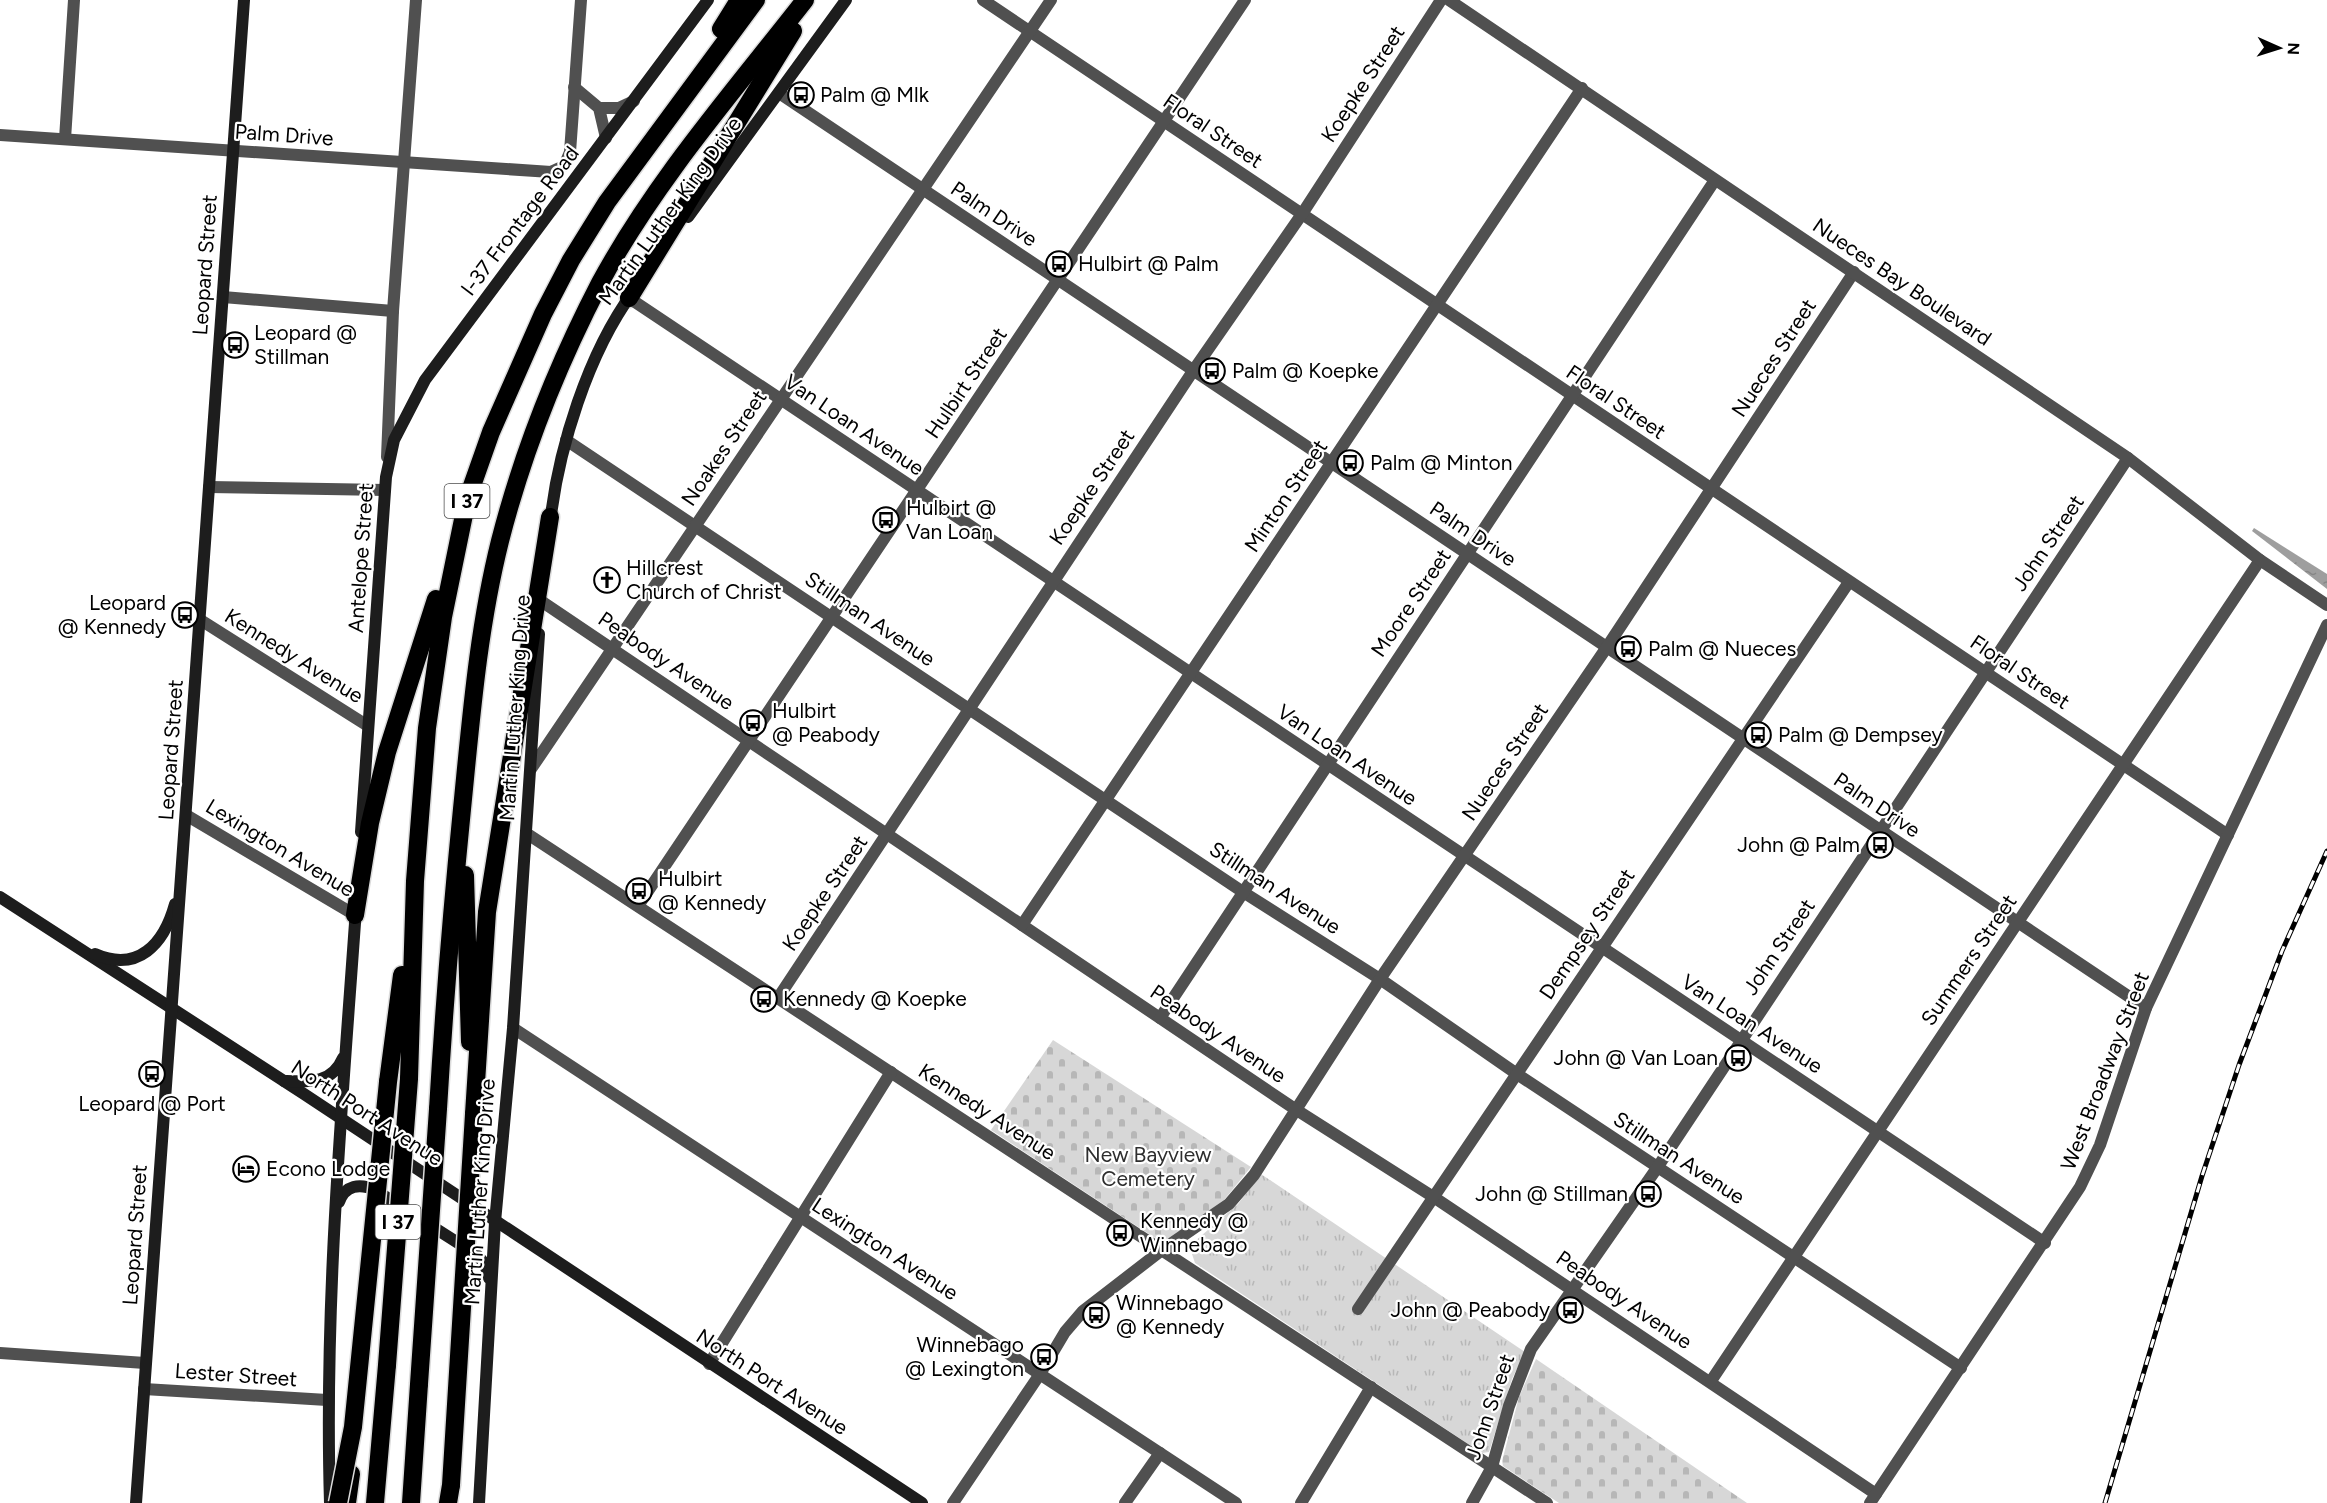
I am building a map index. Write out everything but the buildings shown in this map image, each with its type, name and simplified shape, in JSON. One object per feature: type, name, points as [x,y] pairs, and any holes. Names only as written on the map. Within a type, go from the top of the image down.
[{"type":"highway","points":[[638,158],[739,0]]},
{"type":"highway","name":"I 37","points":[[375,1503],[409,1079],[415,881],[434,669],[467,500],[491,432],[543,314],[571,260],[638,158],[756,0]]},
{"type":"highway","name":"I 37","points":[[411,1503],[452,902],[465,761],[481,632],[498,551],[552,382],[602,281],[645,210],[805,0]]},
{"type":"highway","points":[[629,298],[813,0]]},
{"type":"highway","points":[[355,915],[370,823],[387,752],[467,500]]},
{"type":"highway","points":[[450,1497],[487,912],[550,517]]},
{"type":"highway","points":[[462,804],[474,1114]]},
{"type":"highway","points":[[347,1503],[388,1082],[415,881]]},
{"type":"highway","points":[[338,1503],[353,1427]]},
{"type":"main road","name":"Leopard Street","points":[[136,1503],[244,0]]},
{"type":"main road","name":"I-37 Frontage Road","points":[[386,477],[394,440],[425,380],[708,0]]},
{"type":"main road","name":"Martin Luther King Drive","points":[[479,1503],[495,1222],[513,1028],[541,601],[550,517],[566,440],[600,352],[629,298],[846,0]]},
{"type":"main road","name":"Antelope Street","points":[[330,1503],[327,1400],[340,1118],[386,477]]},
{"type":"main road","points":[[74,946],[112,960],[126,961],[145,954],[161,935],[172,915],[183,859]]},
{"type":"main road","name":"North Port Avenue","points":[[0,897],[284,1081],[922,1503]]},
{"type":"main road","points":[[284,1081],[309,1082],[324,1079],[339,1066],[346,1051]]},
{"type":"main road","points":[[337,1210],[345,1191],[364,1185],[375,1190],[477,1255],[485,1264],[491,1297]]},
{"type":"street","points":[[65,139],[74,0]]},
{"type":"street","name":"Antelope Street","points":[[386,477],[393,311],[416,0]]},
{"type":"street","points":[[581,0],[574,87],[599,108],[606,138]]},
{"type":"street","name":"Floral Street","points":[[983,0],[2228,836]]},
{"type":"street","name":"Noakes Street","points":[[531,769],[1051,0]]},
{"type":"street","name":"Hulbirt Street","points":[[638,906],[1245,0]]},
{"type":"street","name":"Koepke Street","points":[[778,998],[888,835],[969,708],[1193,370],[1302,214],[1442,0]]},
{"type":"street","name":"Nueces Bay Boulevard","points":[[1449,0],[2128,458],[2260,560],[2327,605]]},
{"type":"street","name":"Palm Drive","points":[[0,135],[551,172],[564,166],[570,152],[574,87]]},
{"type":"street","name":"Minton Street","points":[[1022,925],[1582,88]]},
{"type":"street","name":"Palm Drive","points":[[778,93],[2146,1008]]},
{"type":"street","points":[[599,108],[619,108],[634,101]]},
{"type":"street","name":"Moore Street","points":[[1160,1018],[1715,180]]},
{"type":"street","name":"Nueces Street","points":[[953,1503],[1040,1374],[1065,1332],[1083,1311],[1162,1250],[1229,1204],[1254,1175],[1380,979],[1607,647],[1854,272]]},
{"type":"street","points":[[223,297],[393,311]]},
{"type":"street","name":"Van Loan Avenue","points":[[629,298],[2045,1243]]},
{"type":"street","name":"Stillman Avenue","points":[[566,440],[1243,892],[1380,979],[1657,1168],[1961,1368]]},
{"type":"street","name":"John Street","points":[[1472,1503],[1492,1467],[1509,1406],[1531,1350],[1657,1168],[2128,458]]},
{"type":"street","points":[[209,488],[385,490]]},
{"type":"street","name":"Summers Street","points":[[1711,1381],[2260,560]]},
{"type":"street","name":"Dempsey Street","points":[[1358,1309],[1850,582]]},
{"type":"street","name":"Peabody Avenue","points":[[541,601],[1295,1109],[1435,1198],[1711,1381],[1873,1499]]},
{"type":"street","name":"Kennedy Avenue","points":[[199,619],[368,726]]},
{"type":"street","name":"West Broadway Street","points":[[1873,1499],[2080,1187],[2100,1145],[2146,1008],[2327,625]]},
{"type":"street","name":"Lexington Avenue","points":[[186,815],[355,915]]},
{"type":"street","name":"Kennedy Avenue","points":[[526,833],[1547,1503]]},
{"type":"street","name":"Lexington Avenue","points":[[513,1028],[1236,1503]]},
{"type":"street","points":[[709,1364],[891,1072]]},
{"type":"street","name":"Lester Street","points":[[0,1353],[145,1363]]},
{"type":"street","points":[[1300,1503],[1371,1387]]},
{"type":"street","name":"Lester Street","points":[[144,1389],[327,1400]]},
{"type":"street","points":[[1125,1503],[1160,1453]]},
{"type":"green space","name":"New Bayview Cemetery","points":[[1053,1040],[1251,1167],[1224,1200],[1164,1243],[1161,1242],[991,1130]]},
{"type":"green space","points":[[1261,1174],[1525,1352],[1512,1379],[1489,1452],[1482,1453],[1195,1263],[1192,1254],[1194,1242],[1238,1204]]},
{"type":"green space","points":[[1536,1359],[1747,1503],[1559,1503],[1503,1466],[1502,1461],[1519,1397]]},
{"type":"water","points":[[2254,528],[2327,574],[2327,589],[2252,531]]},
{"type":"railway","points":[[2105,1503],[2202,1176],[2239,1065],[2282,951],[2327,851]]},
{"type":"place","name":"Palm @ Mlk","points":[[801,95]]},
{"type":"place","name":"Hulbirt @ Palm","points":[[1059,264]]},
{"type":"place","name":"Leopard @ Stillman","points":[[235,345]]},
{"type":"place","name":"Palm @ Koepke","points":[[1212,371]]},
{"type":"place","name":"Palm @ Minton","points":[[1350,463]]},
{"type":"place","name":"Hulbirt @ Van Loan","points":[[886,520]]},
{"type":"place","name":"Hillcrest Church of Christ","points":[[607,580]]},
{"type":"place","name":"Leopard @ Kennedy","points":[[185,615]]},
{"type":"place","name":"Palm @ Nueces","points":[[1628,649]]},
{"type":"place","name":"Hulbirt @ Peabody","points":[[753,723]]},
{"type":"place","name":"Palm @ Dempsey","points":[[1758,735]]},
{"type":"place","name":"John @ Palm","points":[[1880,845]]},
{"type":"place","name":"Hulbirt @ Kennedy","points":[[639,891]]},
{"type":"place","name":"Kennedy @ Koepke","points":[[764,999]]},
{"type":"place","name":"John @ Van Loan","points":[[1738,1058]]},
{"type":"place","name":"Leopard @ Port","points":[[152,1074]]},
{"type":"place","name":"Econo Lodge","points":[[246,1169]]},
{"type":"place","name":"John @ Stillman","points":[[1648,1194]]},
{"type":"place","name":"Kennedy @ Winnebago","points":[[1120,1233]]},
{"type":"place","name":"John @ Peabody","points":[[1570,1310]]},
{"type":"place","name":"Winnebago @ Kennedy","points":[[1096,1315]]},
{"type":"place","name":"Winnebago @ Lexington","points":[[1044,1357]]}]
